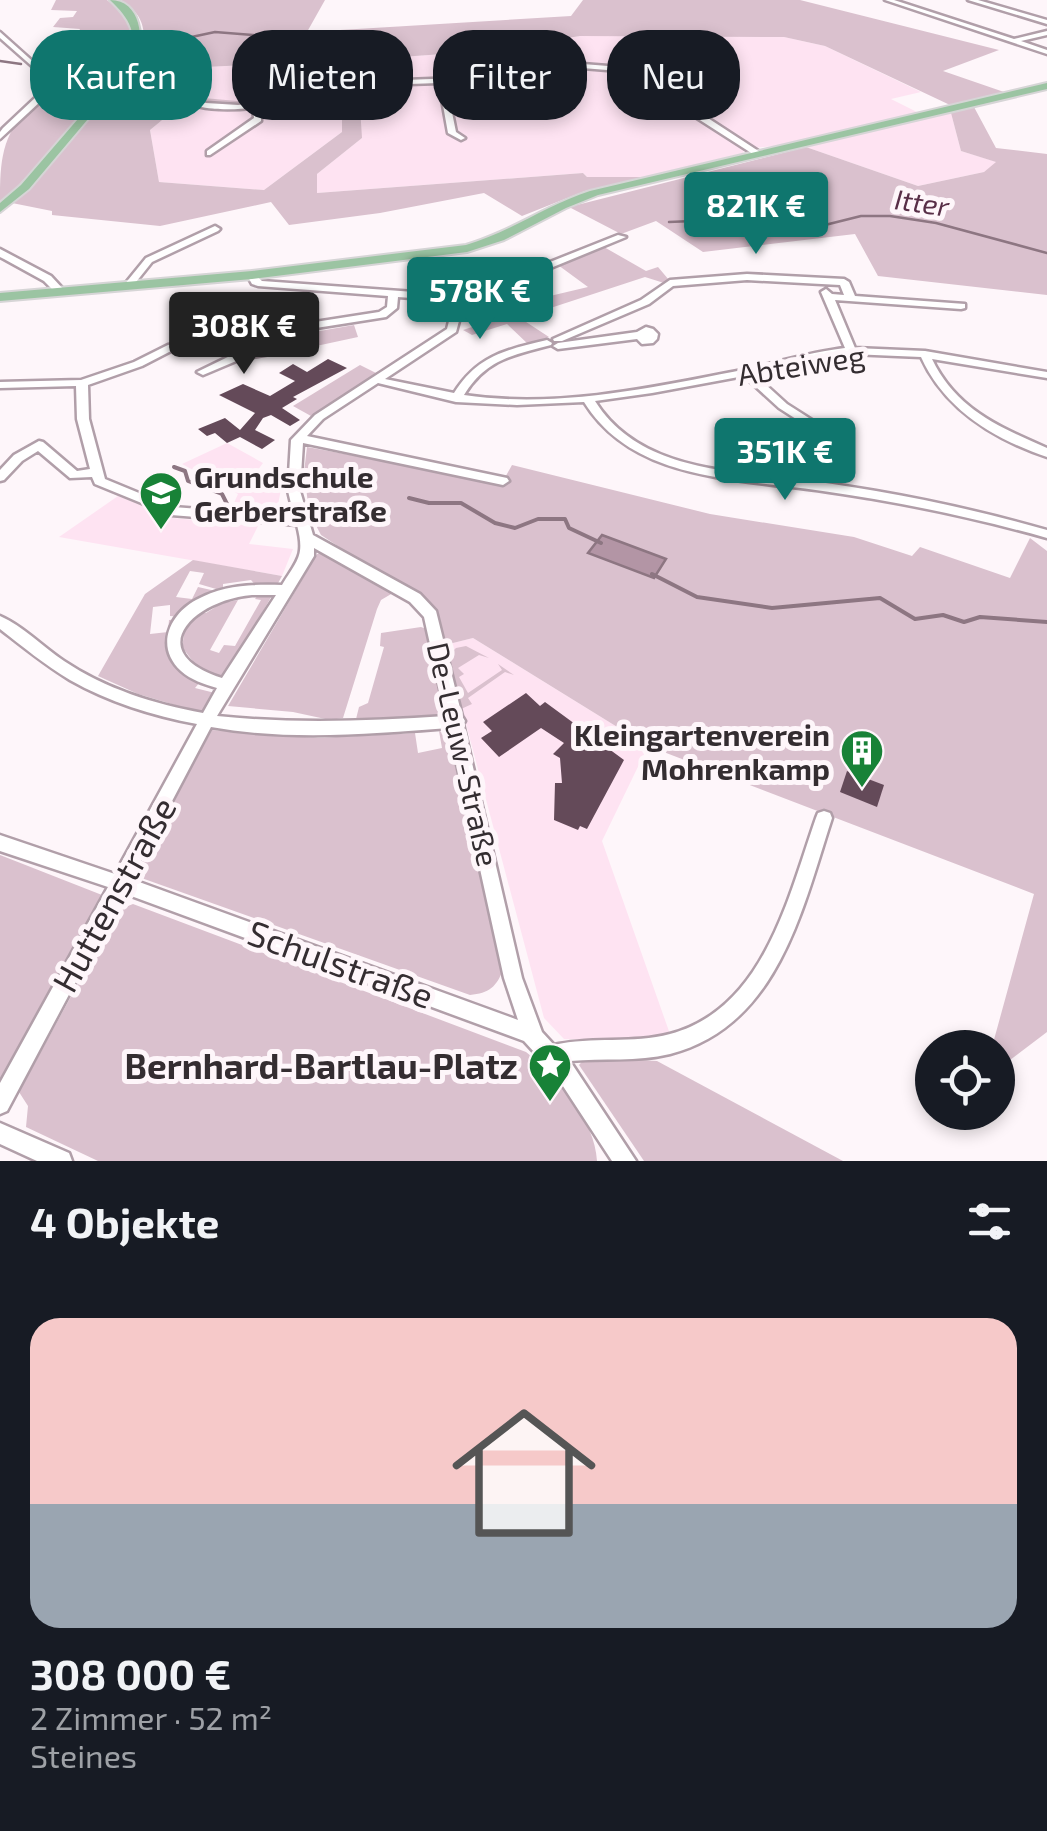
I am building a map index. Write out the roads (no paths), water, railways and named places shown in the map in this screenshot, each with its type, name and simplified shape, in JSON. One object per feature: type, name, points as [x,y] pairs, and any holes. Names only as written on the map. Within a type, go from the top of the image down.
[{"type":"main road","points":[[114,0],[128,12],[138,30]]},
{"type":"main road","points":[[0,297],[252,275],[475,247],[582,196],[1047,86]]},
{"type":"main road","points":[[0,210],[82,120]]},
{"type":"street","points":[[971,0],[1047,22]]},
{"type":"street","points":[[893,1],[1047,52]]},
{"type":"street","points":[[954,20],[1003,9]]},
{"type":"street","points":[[1014,41],[1047,33]]},
{"type":"street","points":[[0,34],[36,67],[48,84],[42,96],[0,137]]},
{"type":"street","points":[[587,67],[635,75],[763,153]]},
{"type":"street","points":[[210,153],[257,120]]},
{"type":"street","points":[[450,120],[452,133],[460,138]]},
{"type":"street","points":[[130,285],[148,260],[215,229]]},
{"type":"street","points":[[252,275],[261,284],[442,296],[534,272],[620,237]]},
{"type":"street","points":[[0,252],[15,264],[55,282],[59,290]]},
{"type":"street","points":[[456,399],[478,366],[555,343],[645,302],[670,283],[725,277],[844,282],[850,297]]},
{"type":"street","points":[[822,281],[851,352]]},
{"type":"street","points":[[0,385],[82,383],[158,353],[211,340],[382,315],[392,308],[393,293]]},
{"type":"street","points":[[307,538],[300,521],[293,469],[298,438],[319,417],[454,327],[442,296]]},
{"type":"street","points":[[828,297],[961,306]]},
{"type":"street","points":[[555,343],[640,335]]},
{"type":"street","points":[[203,372],[211,340]]},
{"type":"street","points":[[203,372],[238,356],[278,350]]},
{"type":"street","name":"Abteiweg","points":[[378,380],[456,399],[524,404],[589,401],[851,352],[926,357],[1047,375]]},
{"type":"street","points":[[926,357],[939,386],[964,410],[1047,453]]},
{"type":"street","points":[[746,372],[773,398],[838,442]]},
{"type":"street","points":[[82,383],[83,419],[99,481],[160,509],[300,521]]},
{"type":"street","points":[[589,401],[602,422],[622,439],[682,466],[906,501],[1047,534]]},
{"type":"street","points":[[298,438],[504,481]]},
{"type":"street","points":[[0,477],[34,442],[74,474],[94,473]]},
{"type":"street","points":[[1030,529],[1047,543]]},
{"type":"street","name":"Huttenstraße","points":[[0,1104],[226,685],[307,556],[307,538]]},
{"type":"street","name":"De-Leuw-Straße","points":[[307,538],[424,604],[434,622],[514,978],[534,1036]]},
{"type":"street","points":[[226,685],[196,676],[179,664],[174,643],[180,624],[198,606],[220,595],[284,590]]},
{"type":"street","points":[[0,621],[79,678],[122,697],[206,722],[269,730],[345,730],[456,721]]},
{"type":"street","points":[[552,1055],[636,1050],[673,1043],[738,1008],[764,979],[824,818]]},
{"type":"street","name":"Schulstraße","points":[[0,843],[169,900],[534,1036],[552,1055],[625,1161]]},
{"type":"street","points":[[0,1133],[60,1161]]},
{"type":"waterway","points":[[212,33],[232,33]]},
{"type":"waterway","points":[[0,61],[21,64]]},
{"type":"waterway","name":"Itter","points":[[669,222],[765,218],[817,227],[861,216],[890,216],[936,223],[1047,253]]},
{"type":"waterway","points":[[174,467],[185,471],[188,481],[222,494],[227,504]]},
{"type":"waterway","points":[[409,498],[429,503],[461,503],[495,523],[515,528],[538,519],[565,519],[569,528],[601,543]]},
{"type":"waterway","points":[[652,574],[697,597],[772,608],[880,598],[915,619],[943,615],[964,622],[980,617],[1047,622]]},
{"type":"place","name":"Grundschule Gerberstraße","points":[[161,531]]},
{"type":"place","name":"Kleingartenverein Mohrenkamp","points":[[862,789]]},
{"type":"place","name":"Bernhard-Bartlau-Platz","points":[[550,1103]]}]
